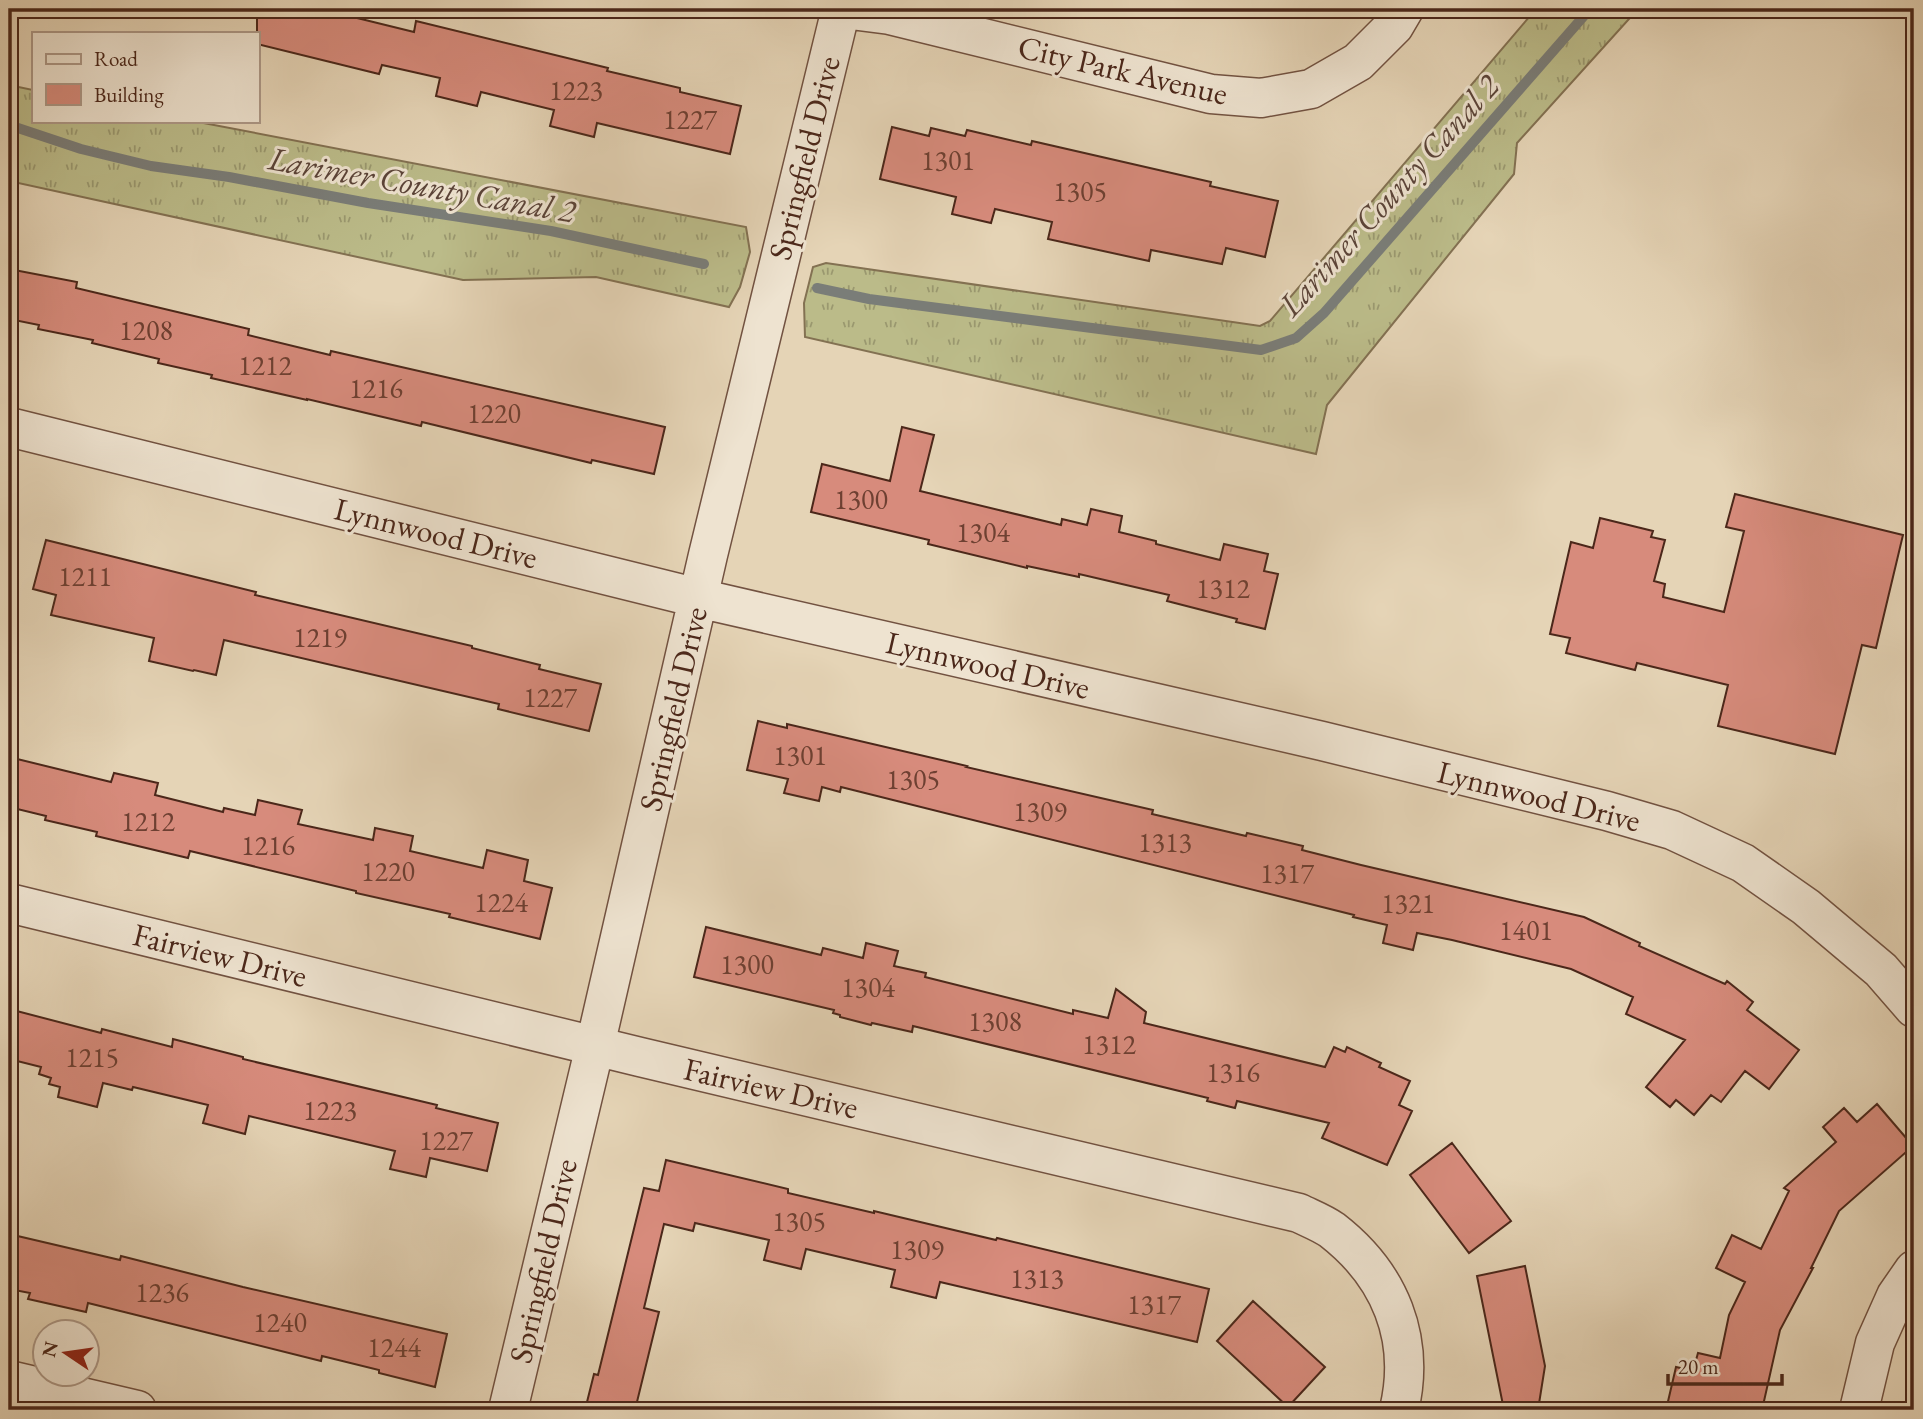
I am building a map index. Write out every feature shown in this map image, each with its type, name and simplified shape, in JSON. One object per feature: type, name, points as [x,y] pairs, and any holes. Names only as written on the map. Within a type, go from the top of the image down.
[{"type":"street","name":"City Park Avenue","points":[[842,9],[890,15],[1211,94],[1261,98],[1311,89],[1358,62],[1394,26],[1404,9]]},
{"type":"street","name":"Springfield Drive","points":[[508,1410],[698,598],[842,9]]},
{"type":"street","name":"Lynnwood Drive","points":[[9,426],[698,598],[1322,741],[1606,811],[1672,830],[1743,863],[1806,907],[1881,970],[1914,1007]]},
{"type":"street","name":"Fairview Drive","points":[[9,903],[595,1046],[1299,1213],[1330,1228],[1362,1256],[1387,1292],[1399,1324],[1405,1367],[1399,1410]]},
{"type":"street","points":[[1859,1410],[1875,1343],[1896,1296],[1914,1269]]},
{"type":"street","points":[[9,1380],[137,1410]]},
{"type":"green space","points":[[1536,9],[1638,9],[1517,143],[1514,174],[1327,405],[1316,454],[805,337],[804,303],[813,267],[826,263],[1260,326],[1270,321]]},
{"type":"green space","points":[[9,85],[32,90],[32,122],[198,122],[746,227],[750,252],[740,287],[729,307],[596,277],[463,280],[9,181]]},
{"type":"building","points":[[257,9],[336,9],[354,13],[353,17],[414,32],[416,21],[608,68],[607,71],[680,88],[680,92],[741,106],[730,154],[597,123],[594,137],[550,126],[554,110],[481,92],[477,106],[436,96],[440,78],[382,65],[379,74],[259,44]]},
{"type":"building","points":[[892,127],[929,136],[931,128],[965,136],[967,130],[1031,145],[1032,141],[1211,182],[1210,186],[1278,201],[1265,257],[1226,248],[1222,264],[1151,250],[1149,261],[1048,239],[1052,222],[995,209],[991,223],[952,214],[956,197],[880,179]]},
{"type":"building","points":[[9,269],[77,282],[76,288],[249,329],[248,335],[330,355],[331,351],[665,427],[654,474],[592,460],[591,463],[422,422],[421,426],[211,378],[212,375],[158,363],[159,359],[92,343],[93,340],[38,329],[39,325],[9,319]]},
{"type":"building","points":[[902,427],[934,435],[920,491],[1061,525],[1062,519],[1087,525],[1091,509],[1122,516],[1119,532],[1220,560],[1224,544],[1268,554],[1264,571],[1278,574],[1265,629],[1167,601],[1169,595],[1079,574],[1079,577],[1027,568],[928,544],[929,540],[811,512],[822,464],[890,481]]},
{"type":"building","points":[[1735,494],[1903,535],[1876,648],[1862,645],[1835,754],[1718,726],[1728,685],[1637,663],[1635,670],[1566,653],[1570,638],[1550,634],[1571,542],[1593,548],[1600,518],[1653,531],[1651,537],[1665,540],[1654,581],[1665,584],[1663,597],[1724,612],[1744,531],[1726,527]]},
{"type":"building","points":[[46,540],[256,592],[255,595],[472,646],[540,665],[539,669],[601,684],[589,731],[498,709],[499,704],[224,640],[216,675],[149,661],[154,638],[51,615],[56,595],[33,589]]},
{"type":"building","points":[[758,721],[787,728],[787,724],[1153,810],[1152,814],[1303,846],[1302,850],[1361,865],[1584,917],[1640,943],[1639,946],[1725,984],[1727,981],[1753,1002],[1747,1010],[1799,1050],[1769,1089],[1745,1071],[1721,1102],[1711,1095],[1694,1115],[1676,1100],[1670,1107],[1646,1087],[1685,1040],[1626,1014],[1633,997],[1571,969],[1417,933],[1413,950],[1383,943],[1387,925],[1353,917],[1354,915],[841,787],[840,792],[822,787],[819,801],[784,793],[788,779],[747,770]]},
{"type":"building","points":[[9,757],[111,782],[114,773],[158,783],[155,795],[223,812],[224,808],[255,815],[258,800],[302,810],[298,824],[373,840],[375,828],[413,836],[410,851],[483,868],[487,850],[528,860],[524,881],[552,888],[540,939],[449,917],[450,914],[190,851],[188,858],[96,836],[97,832],[45,820],[46,816],[9,807]]},
{"type":"building","points":[[706,927],[821,955],[823,948],[863,958],[866,943],[898,951],[894,966],[926,973],[925,977],[1073,1014],[1073,1010],[1108,1018],[1116,989],[1146,1012],[1144,1023],[1325,1067],[1334,1047],[1345,1052],[1347,1047],[1381,1063],[1379,1067],[1410,1081],[1399,1105],[1412,1111],[1387,1165],[1322,1138],[1329,1123],[1237,1101],[1235,1108],[1207,1101],[1208,1098],[913,1026],[912,1032],[872,1023],[871,1025],[840,1017],[833,1013],[834,1010],[694,977]]},
{"type":"building","points":[[9,1009],[101,1033],[102,1029],[172,1047],[173,1039],[243,1059],[437,1105],[436,1108],[498,1123],[487,1171],[430,1158],[426,1177],[390,1169],[395,1151],[249,1116],[245,1134],[203,1123],[208,1105],[133,1087],[132,1090],[103,1083],[97,1107],[58,1097],[60,1087],[49,1084],[51,1078],[39,1074],[41,1067],[9,1059]]},
{"type":"building","points":[[1877,1104],[1913,1146],[1839,1211],[1780,1330],[1762,1410],[1666,1410],[1676,1367],[1693,1371],[1698,1353],[1720,1358],[1729,1315],[1745,1282],[1716,1268],[1732,1235],[1761,1249],[1789,1191],[1784,1188],[1836,1142],[1823,1127],[1844,1108],[1857,1122]]},
{"type":"building","points":[[1452,1143],[1511,1221],[1469,1253],[1410,1175]]},
{"type":"building","points":[[666,1160],[788,1189],[788,1193],[996,1240],[997,1238],[1209,1289],[1197,1342],[940,1282],[936,1298],[891,1287],[895,1270],[806,1249],[801,1269],[764,1260],[769,1240],[695,1223],[693,1231],[664,1224],[644,1308],[659,1312],[635,1410],[585,1410],[594,1374],[598,1375],[644,1188],[659,1191]]},
{"type":"building","points":[[9,1234],[120,1260],[121,1256],[447,1334],[435,1387],[322,1356],[321,1361],[88,1303],[86,1312],[28,1299],[30,1293],[9,1289]]},
{"type":"building","points":[[1525,1266],[1545,1366],[1538,1410],[1504,1410],[1477,1276]]},
{"type":"building","points":[[1253,1301],[1325,1367],[1288,1407],[1217,1341]]},
{"type":"waterway","name":"Larimer County Canal 2","points":[[817,288],[869,299],[1261,350],[1296,338],[1324,313],[1590,9]]},
{"type":"waterway","name":"Larimer County Canal 2","points":[[9,125],[81,149],[151,166],[551,231],[704,264]]}]
